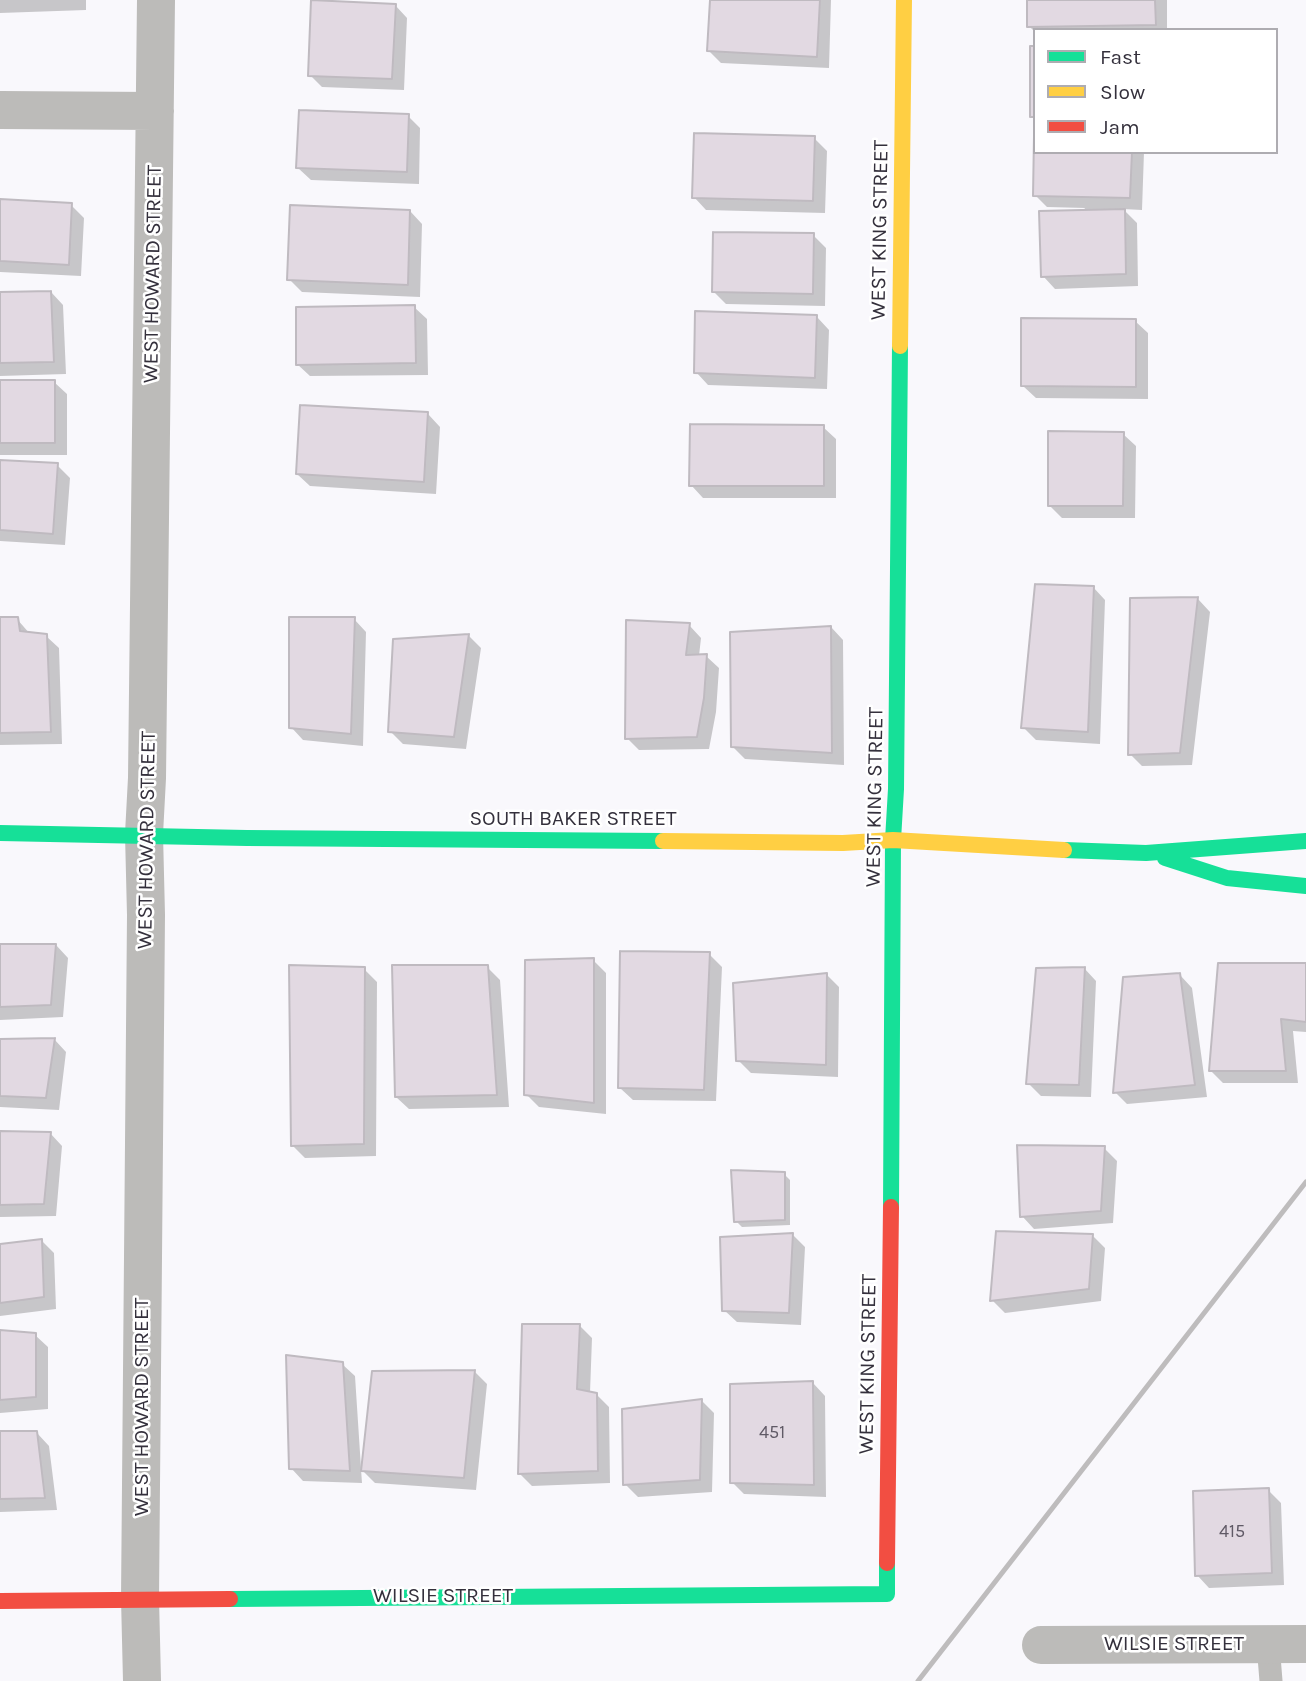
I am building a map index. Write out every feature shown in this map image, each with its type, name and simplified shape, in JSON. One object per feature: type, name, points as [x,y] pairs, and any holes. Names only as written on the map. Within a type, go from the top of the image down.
[{"type":"street","name":"WEST HOWARD STREET","points":[[142,1681],[140,1598],[146,915],[144,834],[147,778],[156,0]]},
{"type":"street","name":"WEST KING STREET","points":[[887,1594],[904,0]]},
{"type":"street","points":[[0,110],[155,111]]},
{"type":"street","name":"SOUTH BAKER STREET","points":[[0,833],[843,843],[893,840],[983,847],[1146,853],[1306,841]]},
{"type":"street","name":"SOUTH BAKER STREET","points":[[1146,853],[1227,878],[1306,886]]},
{"type":"street","name":"WILSIE STREET","points":[[0,1601],[887,1594]]},
{"type":"street","name":"WILSIE STREET","points":[[1041,1645],[1306,1644]]},
{"type":"lane","points":[[1268,1644],[1271,1681]]},
{"type":"building","points":[[311,0],[396,4],[392,79],[308,76]]},
{"type":"building","points":[[710,0],[820,0],[817,57],[707,51]]},
{"type":"building","points":[[1027,0],[1155,0],[1156,25],[1027,27]]},
{"type":"building","points":[[1030,46],[1033,46],[1033,117],[1030,117]]},
{"type":"building","points":[[299,110],[409,114],[407,172],[296,168]]},
{"type":"building","points":[[694,133],[815,136],[813,201],[692,198]]},
{"type":"building","points":[[1034,154],[1132,154],[1130,198],[1033,196]]},
{"type":"building","points":[[0,199],[72,203],[69,265],[0,261]]},
{"type":"building","points":[[290,205],[410,210],[408,285],[287,280]]},
{"type":"building","points":[[1125,209],[1126,274],[1041,277],[1039,211]]},
{"type":"building","points":[[713,232],[814,233],[813,294],[712,292]]},
{"type":"building","points":[[51,291],[54,362],[0,363],[0,292]]},
{"type":"building","points":[[415,305],[416,363],[296,365],[296,307]]},
{"type":"building","points":[[695,311],[817,315],[815,378],[694,373]]},
{"type":"building","points":[[1021,318],[1136,319],[1136,387],[1021,386]]},
{"type":"building","points":[[0,380],[55,380],[55,443],[0,443]]},
{"type":"building","points":[[300,405],[428,412],[424,482],[296,474]]},
{"type":"building","points":[[690,424],[824,425],[824,486],[689,486]]},
{"type":"building","points":[[1048,431],[1124,432],[1123,506],[1048,506]]},
{"type":"building","points":[[0,460],[58,463],[53,534],[0,530]]},
{"type":"building","points":[[1035,584],[1094,586],[1088,732],[1021,728]]},
{"type":"building","points":[[1198,597],[1180,753],[1128,755],[1130,598]]},
{"type":"building","points":[[0,617],[18,617],[20,631],[47,634],[51,732],[0,733]]},
{"type":"building","points":[[289,617],[355,617],[351,734],[289,728]]},
{"type":"building","points":[[626,620],[690,623],[686,655],[707,654],[704,698],[697,737],[625,739]]},
{"type":"building","points":[[831,626],[832,753],[731,747],[730,632]]},
{"type":"building","points":[[469,634],[454,737],[388,732],[393,639]]},
{"type":"building","points":[[0,944],[56,944],[51,1005],[0,1007]]},
{"type":"building","points":[[620,951],[710,952],[704,1090],[618,1088]]},
{"type":"building","points":[[594,958],[594,1103],[524,1095],[525,960]]},
{"type":"building","points":[[1218,963],[1306,963],[1306,1022],[1281,1019],[1286,1071],[1209,1071]]},
{"type":"building","points":[[289,965],[365,967],[364,1144],[291,1146]]},
{"type":"building","points":[[392,965],[488,965],[497,1095],[395,1097]]},
{"type":"building","points":[[1085,967],[1079,1085],[1026,1084],[1036,968]]},
{"type":"building","points":[[827,973],[826,1065],[736,1061],[733,983]]},
{"type":"building","points":[[1180,973],[1195,1085],[1113,1093],[1123,977]]},
{"type":"building","points":[[55,1038],[46,1098],[0,1096],[0,1039]]},
{"type":"building","points":[[0,1131],[51,1132],[44,1204],[0,1205]]},
{"type":"building","points":[[1017,1145],[1105,1146],[1101,1211],[1020,1217]]},
{"type":"building","points":[[731,1170],[785,1172],[785,1220],[734,1222]]},
{"type":"building","points":[[996,1231],[1093,1234],[1089,1289],[990,1301]]},
{"type":"building","points":[[793,1233],[789,1313],[722,1311],[720,1237]]},
{"type":"building","points":[[42,1239],[44,1297],[0,1303],[0,1244]]},
{"type":"building","points":[[522,1324],[580,1324],[577,1389],[597,1393],[598,1471],[518,1474]]},
{"type":"building","points":[[0,1330],[36,1333],[36,1397],[0,1400]]},
{"type":"building","points":[[286,1355],[343,1362],[350,1471],[289,1469]]},
{"type":"building","points":[[475,1370],[464,1478],[361,1471],[372,1371]]},
{"type":"building","points":[[813,1381],[814,1485],[730,1483],[730,1384]]},
{"type":"building","points":[[702,1399],[700,1480],[623,1485],[622,1409]]},
{"type":"building","points":[[0,1431],[37,1431],[45,1498],[0,1499]]},
{"type":"building","points":[[1269,1488],[1272,1573],[1195,1576],[1193,1491]]},
{"type":"railway","points":[[918,1681],[1306,1182]]},
{"type":"traffic: fast","points":[[891,1207],[900,346]]},
{"type":"traffic: fast","points":[[0,833],[663,841]]},
{"type":"traffic: fast","points":[[1064,850],[1146,853],[1306,841]]},
{"type":"traffic: fast","points":[[1165,858],[1227,878],[1306,886]]},
{"type":"traffic: fast","points":[[230,1599],[887,1594],[887,1563]]},
{"type":"traffic: slow","points":[[900,346],[904,0]]},
{"type":"traffic: slow","points":[[663,841],[843,843],[893,840],[1064,850]]},
{"type":"traffic: jam","points":[[887,1563],[891,1207]]},
{"type":"traffic: jam","points":[[0,1601],[230,1599]]}]
